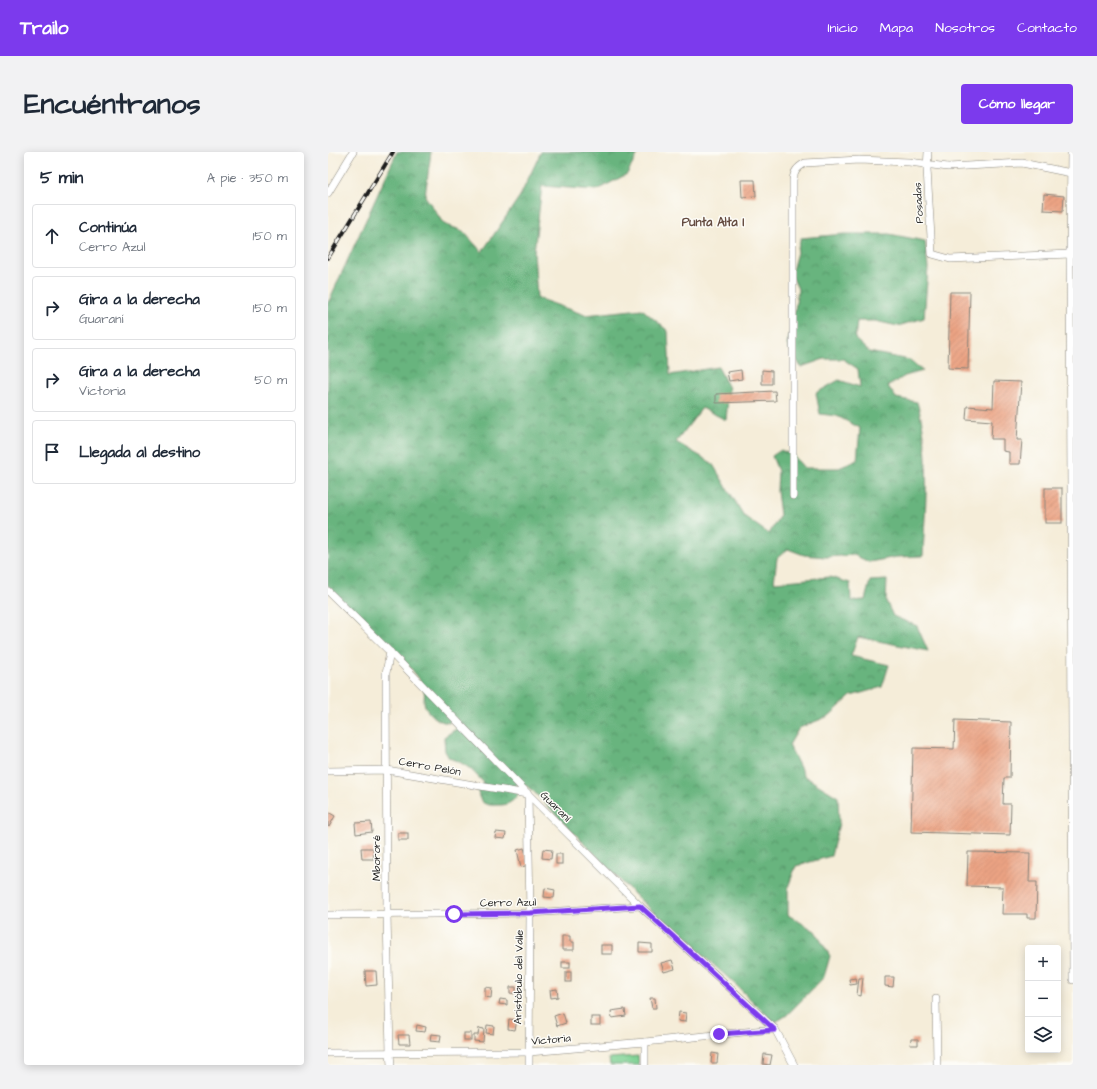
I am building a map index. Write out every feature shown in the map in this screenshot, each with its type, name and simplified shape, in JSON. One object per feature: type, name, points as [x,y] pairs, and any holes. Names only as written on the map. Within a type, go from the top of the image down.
[{"type":"street","points":[[328,193],[353,152]]},
{"type":"street","name":"Posadas","points":[[928,152],[932,254],[950,260],[1070,254]]},
{"type":"street","points":[[1071,152],[1072,221],[1070,254],[1073,980]]},
{"type":"street","points":[[793,496],[793,180],[794,173],[798,167],[805,163],[858,160],[909,162],[948,167],[1022,163],[1071,173]]},
{"type":"street","name":"Guaraní","points":[[328,591],[640,906],[775,1030],[794,1065]]},
{"type":"street","name":"Mbororé","points":[[390,652],[386,673],[387,915],[391,1065]]},
{"type":"street","name":"Cerro Pelón","points":[[328,771],[387,770],[528,794]]},
{"type":"street","name":"Aristóbulo del Valle","points":[[528,794],[530,913],[529,1065]]},
{"type":"street","name":"Cerro Azul","points":[[328,915],[530,913],[640,906]]},
{"type":"street","points":[[936,998],[937,1065]]},
{"type":"street","name":"Victoria","points":[[328,1053],[529,1052],[775,1030]]},
{"type":"street","points":[[645,1042],[645,1065]]},
{"type":"green space","points":[[397,152],[431,152],[425,196],[444,224],[463,231],[482,252],[520,196],[541,152],[639,152],[627,174],[597,190],[542,186],[534,252],[537,298],[585,315],[642,309],[668,331],[670,375],[718,367],[729,388],[726,420],[702,408],[676,442],[712,463],[744,516],[769,534],[780,515],[777,491],[778,471],[772,456],[781,450],[794,456],[804,468],[839,468],[857,460],[860,428],[837,416],[820,414],[816,393],[839,380],[860,387],[858,369],[843,359],[824,359],[801,367],[787,345],[794,316],[798,289],[791,274],[801,238],[844,234],[889,234],[925,241],[928,268],[924,318],[898,326],[875,321],[857,321],[855,339],[869,352],[910,360],[923,371],[905,376],[888,386],[896,398],[917,402],[922,421],[926,459],[926,498],[923,556],[897,557],[869,562],[854,555],[826,557],[804,555],[788,549],[777,558],[774,582],[830,577],[850,583],[851,601],[865,600],[870,581],[887,580],[886,601],[893,616],[917,626],[928,651],[858,637],[851,656],[889,665],[882,687],[851,696],[829,716],[799,728],[789,745],[804,776],[838,797],[839,823],[831,856],[796,866],[788,887],[788,915],[815,931],[830,956],[824,977],[787,1015],[774,1023],[734,983],[638,898],[533,791],[524,784],[518,782],[516,787],[518,794],[508,803],[503,805],[485,804],[479,797],[478,793],[478,789],[484,783],[476,774],[460,762],[449,758],[445,751],[444,737],[456,729],[459,723],[453,719],[449,723],[441,721],[430,714],[424,702],[423,686],[416,674],[328,586],[328,303]]},
{"type":"green space","points":[[638,1056],[639,1065],[610,1065],[609,1058]]},
{"type":"building","points":[[741,180],[755,180],[756,196],[742,197]]},
{"type":"building","points":[[1044,194],[1064,196],[1063,211],[1043,210]]},
{"type":"building","points":[[950,292],[970,292],[968,369],[948,368]]},
{"type":"building","points":[[741,370],[742,379],[729,381],[727,372]]},
{"type":"building","points":[[762,370],[772,371],[772,384],[762,384]]},
{"type":"building","points":[[994,381],[1021,382],[1017,440],[1022,440],[1020,464],[1009,464],[1009,452],[1003,451],[1003,439],[991,439],[992,421],[966,419],[967,406],[993,408]]},
{"type":"building","points":[[775,391],[776,401],[716,403],[716,394]]},
{"type":"building","points":[[1045,488],[1062,488],[1062,523],[1045,523]]},
{"type":"building","points":[[955,720],[1011,722],[1010,778],[1004,778],[1003,804],[1011,804],[1010,835],[911,832],[913,748],[954,749]]},
{"type":"building","points":[[328,812],[335,816],[329,827],[328,826]]},
{"type":"building","points":[[371,822],[372,832],[356,834],[355,823]]},
{"type":"building","points":[[496,832],[506,833],[505,839],[495,838]]},
{"type":"building","points":[[398,833],[408,833],[408,840],[398,840]]},
{"type":"building","points":[[361,848],[373,848],[374,859],[362,859]]},
{"type":"building","points":[[524,848],[529,865],[521,867],[517,850]]},
{"type":"building","points":[[543,849],[552,850],[551,859],[542,858]]},
{"type":"building","points":[[968,852],[1030,853],[1029,882],[1037,882],[1036,918],[1027,918],[1027,914],[1002,914],[1003,887],[967,886]]},
{"type":"building","points":[[556,854],[562,854],[562,864],[556,864]]},
{"type":"building","points":[[545,888],[555,890],[554,898],[544,897]]},
{"type":"building","points":[[562,936],[570,936],[570,942],[574,942],[574,950],[562,950]]},
{"type":"building","points":[[639,943],[652,944],[652,952],[639,952]]},
{"type":"building","points":[[601,945],[612,945],[612,954],[601,954]]},
{"type":"building","points":[[672,960],[675,969],[664,972],[661,963]]},
{"type":"building","points":[[562,962],[570,962],[570,968],[562,968]]},
{"type":"building","points":[[365,971],[376,971],[377,985],[366,986]]},
{"type":"building","points":[[566,972],[571,972],[571,982],[566,982]]},
{"type":"building","points":[[885,977],[894,977],[893,987],[885,986]]},
{"type":"building","points":[[856,978],[857,984],[850,985],[849,979]]},
{"type":"building","points":[[859,978],[863,978],[861,996],[857,995]]},
{"type":"building","points":[[485,987],[492,988],[491,998],[485,997]]},
{"type":"building","points":[[510,987],[516,987],[516,994],[510,993]]},
{"type":"building","points":[[557,989],[558,997],[551,998],[550,990]]},
{"type":"building","points":[[650,998],[655,998],[656,1008],[652,1008]]},
{"type":"building","points":[[500,999],[507,1000],[507,1005],[499,1004]]},
{"type":"building","points":[[625,1009],[626,1016],[612,1018],[611,1011]]},
{"type":"building","points":[[679,1012],[686,1013],[685,1022],[678,1021]]},
{"type":"building","points":[[563,1013],[566,1023],[557,1026],[554,1016]]},
{"type":"building","points":[[591,1017],[600,1017],[600,1025],[591,1025]]},
{"type":"building","points":[[509,1019],[517,1020],[515,1030],[508,1029]]},
{"type":"building","points":[[417,1025],[426,1027],[425,1032],[416,1031]]},
{"type":"building","points":[[487,1025],[494,1026],[493,1034],[486,1033]]},
{"type":"building","points":[[479,1028],[484,1029],[483,1042],[474,1041],[474,1035],[478,1035]]},
{"type":"building","points":[[464,1033],[471,1033],[471,1040],[464,1040]]},
{"type":"building","points":[[431,1034],[441,1035],[440,1042],[430,1041]]},
{"type":"building","points":[[398,1035],[409,1035],[410,1044],[399,1044]]},
{"type":"building","points":[[911,1039],[918,1039],[918,1045],[910,1045]]},
{"type":"building","points":[[712,1053],[718,1054],[717,1063],[711,1063]]},
{"type":"building","points":[[764,1054],[772,1055],[770,1065],[763,1064]]},
{"type":"railway","points":[[328,258],[393,152]]},
{"type":"district","name":"Punta Alta I","points":[[713,222]]},
{"type":"route","points":[[454,914],[530,913],[640,906],[775,1030],[719,1034]]}]
